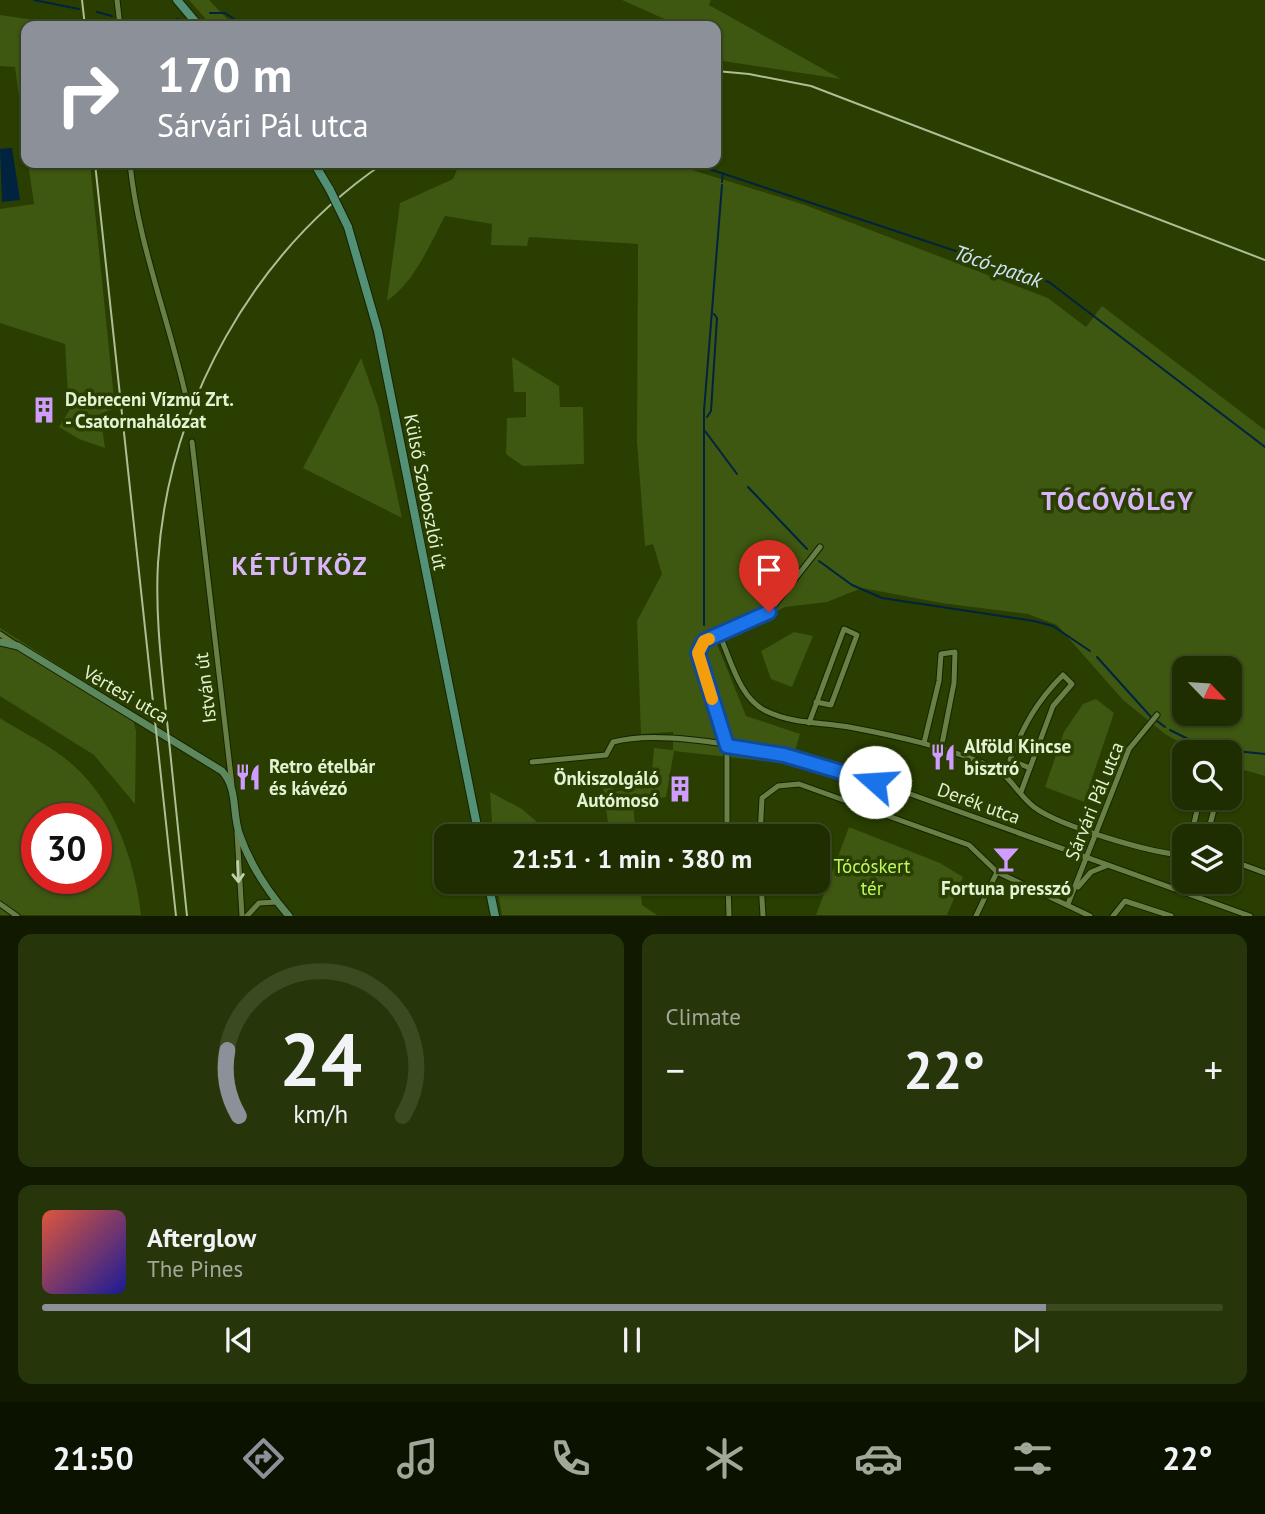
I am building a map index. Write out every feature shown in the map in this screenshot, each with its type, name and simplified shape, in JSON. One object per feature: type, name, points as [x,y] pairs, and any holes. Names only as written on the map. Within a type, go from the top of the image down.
[{"type":"main road","points":[[177,0],[195,21]]},
{"type":"main road","name":"Külső Szoboszlói út","points":[[317,168],[348,227],[378,331],[477,824]]},
{"type":"main road","points":[[491,894],[495,915]]},
{"type":"street","points":[[117,0],[119,21]]},
{"type":"street","points":[[131,168],[143,237],[170,326],[186,397]]},
{"type":"street","name":"István út","points":[[192,442],[237,828],[250,861],[277,902],[289,915]]},
{"type":"street","points":[[727,824],[727,746],[698,653],[704,641],[769,612],[820,547]]},
{"type":"street","points":[[809,723],[816,702],[844,629],[857,635],[831,705],[816,702]]},
{"type":"street","name":"Vértesi utca","points":[[0,634],[195,753],[222,771],[232,785]]},
{"type":"street","name":"Derék utca","points":[[720,636],[746,694],[754,704],[766,711],[809,723],[847,727],[924,743],[1003,773],[1033,806],[1051,816],[1152,852],[1172,854]]},
{"type":"street","points":[[0,642],[18,646]]},
{"type":"street","name":"Derék utca","points":[[924,743],[939,681],[941,654],[955,652],[954,683],[941,749]]},
{"type":"street","name":"Derék utca","points":[[1021,792],[1030,768],[1053,706],[1072,684],[1063,675],[1040,697],[1022,728],[1010,760],[1030,768]]},
{"type":"street","name":"Sárvári Pál utca","points":[[1068,904],[1129,749],[1157,715]]},
{"type":"street","name":"Derék utca","points":[[532,762],[606,755],[610,746],[618,740],[682,741],[784,755],[849,772],[1250,915]]},
{"type":"street","points":[[760,824],[760,805],[772,788],[784,784],[799,784],[969,845],[997,873],[1090,915]]},
{"type":"street","points":[[237,828],[244,915]]},
{"type":"street","points":[[1242,864],[1265,873]]},
{"type":"street","points":[[1072,895],[1091,872],[1111,867]]},
{"type":"street","points":[[976,915],[997,873]]},
{"type":"street","points":[[728,894],[729,915]]},
{"type":"street","points":[[762,894],[763,915]]},
{"type":"street","points":[[1113,915],[1125,901],[1171,915]]},
{"type":"street","points":[[244,915],[259,903],[277,902]]},
{"type":"street","points":[[0,904],[17,915]]},
{"type":"green space","points":[[189,0],[209,0],[229,21],[208,21]]},
{"type":"green space","points":[[622,0],[711,0],[709,5],[841,79],[721,61],[721,21],[669,21]]},
{"type":"green space","points":[[0,15],[41,21],[21,21],[21,111],[15,67],[0,66]]},
{"type":"green space","points":[[29,168],[91,168],[115,408],[100,414],[105,448],[79,439],[59,427],[69,411],[65,344],[0,323],[0,209],[34,204]]},
{"type":"green space","points":[[458,168],[686,168],[805,205],[1048,298],[1086,327],[1102,306],[1265,430],[1265,776],[1242,769],[1242,740],[1176,740],[1165,734],[1123,700],[1057,625],[1028,614],[941,603],[862,588],[827,602],[785,607],[717,644],[746,716],[800,734],[791,764],[674,751],[666,797],[633,803],[635,824],[608,824],[602,781],[610,782],[614,792],[651,785],[654,748],[673,750],[673,732],[641,734],[637,621],[662,574],[653,544],[645,546],[637,442],[638,244],[529,237],[527,246],[491,245],[492,224],[445,216],[406,284],[387,301],[400,203],[453,179]]},
{"type":"green space","points":[[512,357],[559,386],[560,407],[583,407],[584,464],[523,466],[506,454],[507,418],[526,417],[526,392],[514,392]]},
{"type":"green space","points":[[361,358],[378,406],[402,518],[303,468]]},
{"type":"green space","points":[[0,628],[131,711],[136,731],[135,804],[94,755],[0,696]]},
{"type":"green space","points":[[794,632],[813,636],[792,687],[771,679],[761,651]]},
{"type":"green space","points":[[1096,699],[1114,713],[1084,802],[1045,787],[1064,732],[1083,704]]},
{"type":"green space","points":[[0,718],[65,758],[88,780],[104,803],[21,803],[21,894],[112,894],[112,817],[134,874],[141,915],[0,915]]},
{"type":"green space","points":[[490,792],[522,809],[539,824],[492,824]]},
{"type":"green space","name":"Tócóskert tér","points":[[849,827],[940,863],[963,877],[947,915],[816,915],[824,894],[830,894],[830,878]]},
{"type":"green space","points":[[498,894],[641,894],[642,905],[657,915],[502,915]]},
{"type":"water","points":[[12,148],[20,200],[2,202],[0,149]]},
{"type":"waterway","name":"Tócó-patak","points":[[34,0],[79,9]]},
{"type":"waterway","name":"Tócó-patak","points":[[97,12],[112,16]]},
{"type":"waterway","name":"Tócó-patak","points":[[210,13],[225,13],[237,21]]},
{"type":"waterway","name":"Tócó-patak","points":[[171,21],[178,19]]},
{"type":"waterway","name":"Tócó-patak","points":[[706,168],[1049,282],[1265,447]]},
{"type":"waterway","name":"Tócó-patak","points":[[722,182],[723,173]]},
{"type":"waterway","points":[[704,625],[704,411],[722,185]]},
{"type":"waterway","points":[[707,417],[711,411],[717,318],[714,314]]},
{"type":"waterway","points":[[705,431],[737,474]]},
{"type":"waterway","points":[[748,487],[807,549]]},
{"type":"waterway","points":[[819,561],[852,585],[882,598],[1034,621],[1053,626],[1090,651]]},
{"type":"waterway","points":[[1097,657],[1151,717]]},
{"type":"waterway","points":[[1157,721],[1165,727]]},
{"type":"waterway","points":[[1170,730],[1206,748],[1265,754]]},
{"type":"railway","points":[[82,0],[84,21]]},
{"type":"railway","points":[[721,71],[811,86],[1265,260]]},
{"type":"railway","points":[[96,168],[176,916]]},
{"type":"railway","points":[[187,916],[157,602],[158,563],[165,504],[179,446],[199,390],[226,337],[258,287],[295,241],[337,199],[377,168]]},
{"type":"slow traffic","points":[[709,639],[699,646],[698,653],[712,699]]},
{"type":"place","name":"Debreceni Vízmű Zrt. - Csatornahálózat","points":[[44,410]]},
{"type":"place","name":"Alföld Kincse bisztró","points":[[943,757]]},
{"type":"place","name":"Retro ételbár és kávézó","points":[[248,777]]},
{"type":"place","name":"Önkiszolgáló Autómosó","points":[[680,789]]},
{"type":"place","name":"Fortuna presszó","points":[[1006,859]]},
{"type":"district","name":"TÓCÓVÖLGY","points":[[1118,500]]},
{"type":"district","name":"KÉTÚTKÖZ","points":[[300,565]]},
{"type":"route","points":[[769,612],[704,641],[699,646],[698,653],[727,746],[784,755],[849,772],[875,782]]}]
